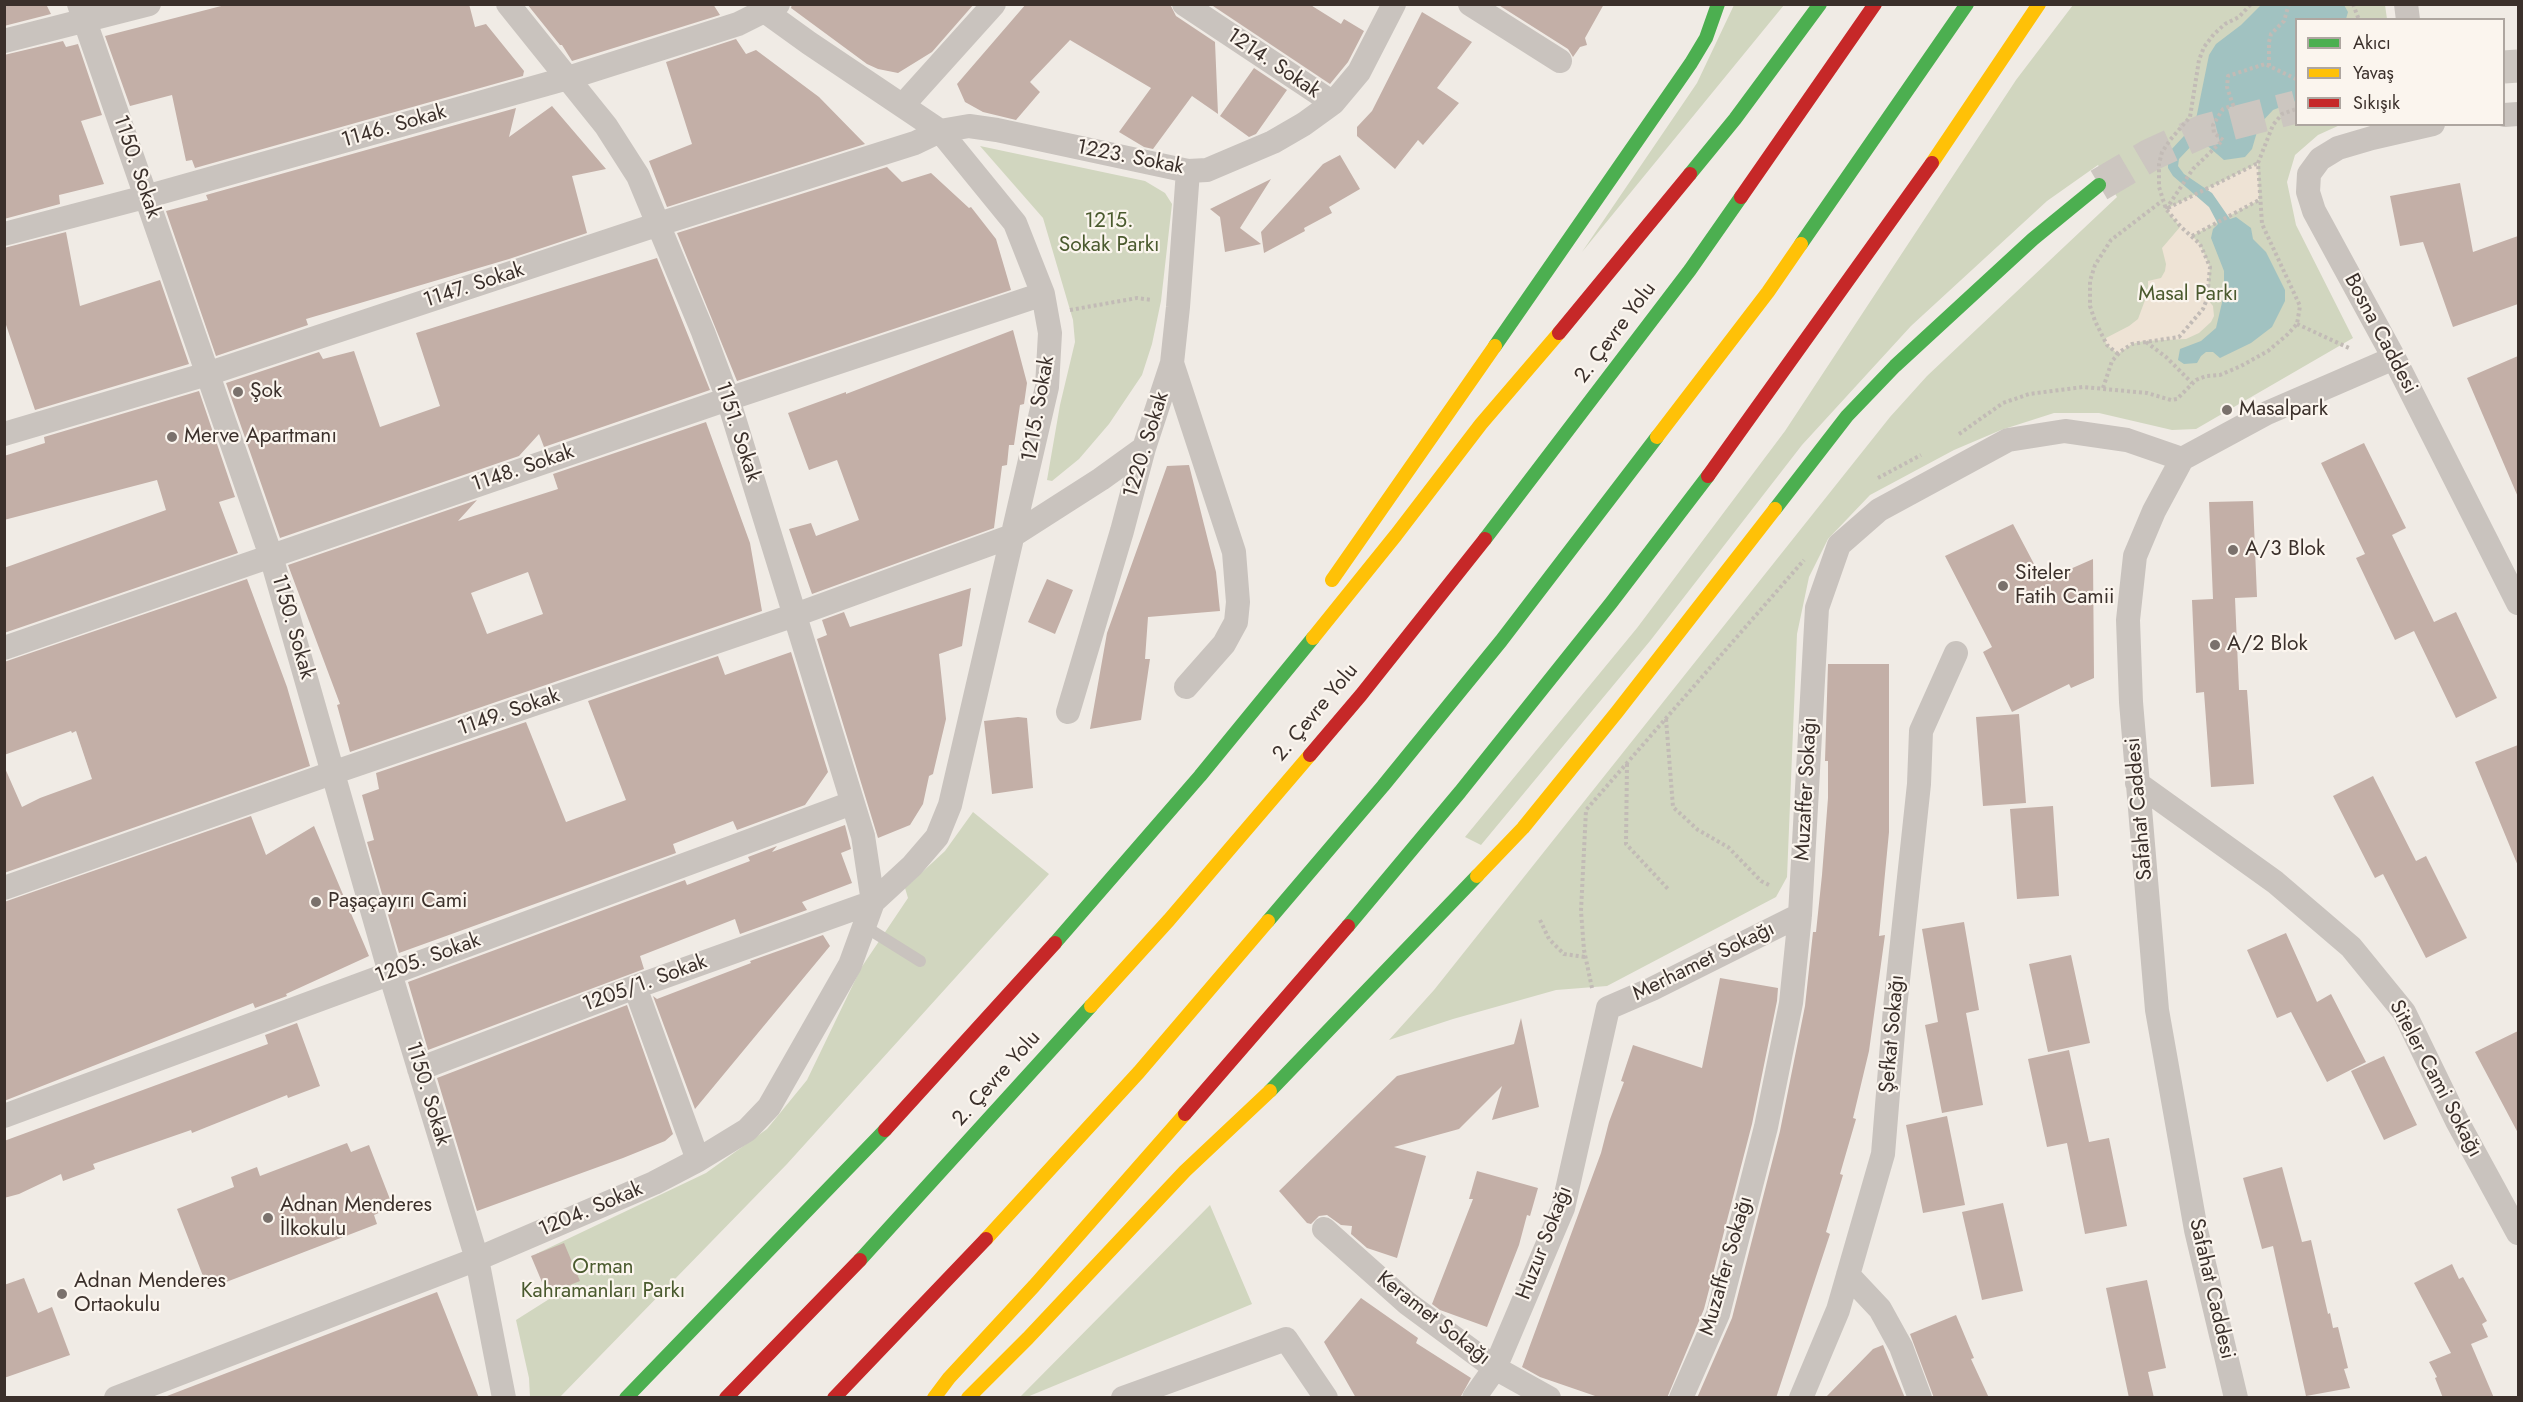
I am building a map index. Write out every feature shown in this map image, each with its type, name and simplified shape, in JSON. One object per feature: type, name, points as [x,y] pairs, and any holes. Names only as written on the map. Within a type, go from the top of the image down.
[{"type":"highway","points":[[1323,593],[1358,546],[1691,63],[1706,38],[1718,4]]},
{"type":"highway","points":[[626,1398],[910,1104],[1046,953],[1200,776],[1396,535],[1482,424],[1735,119],[1820,4]]},
{"type":"highway","name":"2. Çevre Yolu","points":[[726,1398],[821,1302],[1169,920],[1360,694],[1525,489],[1690,270],[1875,4]]},
{"type":"highway","points":[[834,1398],[997,1228],[1139,1072],[1383,786],[1501,641],[1768,292],[1967,4]]},
{"type":"highway","points":[[934,1398],[949,1377],[1088,1225],[1301,981],[1460,792],[1611,603],[1724,456],[1808,339],[1916,187],[2039,4]]},
{"type":"highway","points":[[968,1398],[1028,1338],[1185,1171],[1288,1074],[1523,828],[1617,712],[1847,416],[1895,366],[2032,239],[2099,185]]},
{"type":"highway","points":[[1200,776],[1243,701]]},
{"type":"highway","points":[[618,1398],[653,1370]]},
{"type":"street","points":[[4,41],[82,13],[149,4]]},
{"type":"street","name":"1151. Sokak","points":[[508,4],[606,126],[638,176],[659,224],[728,399],[863,836],[873,902]]},
{"type":"street","points":[[903,105],[994,4]]},
{"type":"street","name":"1214. Sokak","points":[[1184,4],[1333,103]]},
{"type":"street","name":"1223. Sokak","points":[[940,131],[969,126],[997,130],[1188,171],[1207,170],[1273,142],[1304,124],[1333,103],[1359,72],[1394,4]]},
{"type":"street","points":[[1470,4],[1560,61]]},
{"type":"street","name":"1146. Sokak","points":[[4,234],[145,197],[568,78],[738,24],[768,7]]},
{"type":"street","name":"1215. Sokak","points":[[768,7],[940,131],[1015,223],[1045,304],[1050,333],[1047,387],[1035,447],[1012,536],[950,805],[937,837],[912,866],[873,902]]},
{"type":"street","name":"1150. Sokak","points":[[82,13],[271,555],[390,973],[477,1259],[504,1398]]},
{"type":"street","name":"Bosna Caddesi","points":[[2420,126],[2338,148],[2320,159],[2309,174],[2308,192],[2314,211],[2510,567],[2518,603]]},
{"type":"street","name":"1147. Sokak","points":[[4,434],[207,374],[659,224],[915,143],[940,131]]},
{"type":"street","name":"1220. Sokak","points":[[1068,712],[1122,531],[1144,448],[1172,363],[1188,171]]},
{"type":"street","name":"1148. Sokak","points":[[4,648],[728,399],[1045,304]]},
{"type":"street","points":[[2182,459],[2267,413],[2394,358]]},
{"type":"street","points":[[1172,363],[1234,552],[1238,602],[1236,622],[1224,644],[1186,687]]},
{"type":"street","name":"Muzaffer Sokağı","points":[[1681,1398],[1718,1314],[1766,1127],[1791,1003],[1800,915],[1817,608],[1839,545],[1879,510],[2008,440],[2065,431],[2127,440],[2182,459]]},
{"type":"street","name":"1149. Sokak","points":[[4,888],[795,615],[1012,536],[1101,479],[1144,448]]},
{"type":"street","name":"Safahat Caddesi","points":[[2182,459],[2154,511],[2135,556],[2128,620],[2137,783],[2157,1010],[2196,1230],[2236,1398]]},
{"type":"street","name":"Şefkat Sokağı","points":[[1801,1398],[1838,1310],[1882,1155],[1919,784],[1921,731],[1956,653]]},
{"type":"street","name":"Siteler Cami Sokağı","points":[[2137,783],[2275,882],[2351,947],[2404,1012],[2457,1121],[2518,1233]]},
{"type":"street","name":"1205. Sokak","points":[[4,1116],[852,803]]},
{"type":"street","name":"1204. Sokak","points":[[116,1398],[477,1259],[654,1183],[698,1160],[747,1130],[769,1107],[850,965],[873,902]]},
{"type":"street","name":"1205/1. Sokak","points":[[419,1069],[635,987],[873,902]]},
{"type":"street","name":"Merhamet Sokağı","points":[[1608,1008],[1652,989],[1800,915]]},
{"type":"street","points":[[635,987],[698,1160]]},
{"type":"street","name":"Huzur Sokağı","points":[[1474,1398],[1495,1368],[1563,1208],[1608,1008]]},
{"type":"street","name":"Keramet Sokağı","points":[[1324,1229],[1407,1303],[1495,1368],[1549,1398]]},
{"type":"street","points":[[1848,1275],[1880,1309],[1901,1347],[1920,1398]]},
{"type":"street","points":[[1123,1398],[1286,1340],[1326,1398]]},
{"type":"lane","points":[[864,926],[920,961]]},
{"type":"path","points":[[2103,388],[2107,371],[2118,354],[2132,344],[2179,337],[2203,309],[2207,299],[2211,267],[2200,244],[2166,209],[2162,201],[2158,164],[2166,146],[2190,117],[2199,60],[2204,48],[2214,34],[2239,17],[2251,4]]},
{"type":"path","points":[[2269,66],[2271,34],[2286,17],[2289,4]]},
{"type":"path","points":[[2166,209],[2193,169],[2223,140],[2214,133],[2215,119],[2223,109],[2233,105],[2226,80],[2228,76],[2254,66],[2269,66],[2294,79]]},
{"type":"path","points":[[1954,438],[2003,403],[2029,394],[2082,387],[2147,393],[2171,400],[2183,394],[2192,383],[2206,376],[2220,375],[2268,351],[2297,324],[2300,306],[2262,224],[2258,163],[2273,125],[2282,114],[2295,109]]},
{"type":"path","points":[[2166,209],[2258,163]]},
{"type":"path","points":[[2192,236],[2259,200]]},
{"type":"path","points":[[2118,354],[2107,345],[2095,321],[2090,306],[2090,280],[2095,265],[2111,240],[2162,201]]},
{"type":"path","points":[[1045,304],[1137,298],[1161,301]]},
{"type":"path","points":[[2297,324],[2352,349]]},
{"type":"path","points":[[2144,341],[2166,357],[2192,383]]},
{"type":"path","points":[[1874,481],[1900,464],[1923,453]]},
{"type":"path","points":[[1608,1008],[1591,987],[1585,957],[1581,911],[1586,810],[1805,559]]},
{"type":"path","points":[[1666,719],[1673,807],[1698,830],[1728,847],[1761,881],[1771,886]]},
{"type":"path","points":[[1627,763],[1626,844],[1668,888]]},
{"type":"path","points":[[1540,920],[1549,939],[1564,954],[1585,957]]},
{"type":"green space","points":[[1734,5],[1784,5],[1582,252],[1697,83]]},
{"type":"green space","name":"Masal Parkı","points":[[2073,5],[2385,5],[2387,18],[2295,18],[2295,126],[2338,126],[2318,135],[2295,155],[2287,182],[2296,225],[2353,338],[2196,429],[2172,430],[2099,413],[2054,413],[2001,430],[1954,450],[1870,495],[1828,539],[1809,577],[1797,634],[1787,877],[1776,897],[1607,986],[1556,990],[1389,1040],[1434,990],[1890,417],[1927,376],[2117,197],[2098,165],[2047,201],[1911,326],[1802,445],[1650,641],[1481,845],[1465,837],[1637,628],[1785,431],[2016,80]]},
{"type":"green space","name":"1215. Sokak Parkı","points":[[980,146],[1145,181],[1165,193],[1172,204],[1161,301],[1152,344],[1142,375],[1109,424],[1079,459],[1052,481],[1047,480],[1060,405],[1075,342],[1073,320],[1043,218]]},
{"type":"green space","name":"Orman Kahramanları Parkı","points":[[973,812],[1049,874],[787,1164],[560,1397],[530,1397],[529,1378],[516,1320],[554,1296],[536,1254],[706,1173],[767,1129],[807,1080],[861,968],[908,898],[905,888],[945,851]]},
{"type":"green space","points":[[1210,1205],[1252,1304],[1027,1397],[1020,1397]]},
{"type":"shaded area","points":[[2258,163],[2259,200],[2192,236],[2200,244],[2210,267],[2207,299],[2213,306],[2214,316],[2211,322],[2199,333],[2186,339],[2144,341],[2132,344],[2118,354],[2107,345],[2104,339],[2138,319],[2148,292],[2148,281],[2161,278],[2165,271],[2166,264],[2162,248],[2180,227],[2166,209]]},
{"type":"water","points":[[2261,5],[2344,5],[2348,12],[2346,18],[2295,18],[2295,101],[2273,110],[2259,125],[2252,149],[2245,157],[2224,160],[2203,142],[2196,141],[2179,159],[2178,166],[2184,174],[2212,193],[2230,219],[2236,217],[2251,228],[2253,239],[2266,252],[2285,290],[2285,301],[2272,327],[2251,343],[2220,358],[2213,352],[2206,352],[2197,363],[2184,364],[2178,360],[2180,349],[2201,341],[2216,328],[2224,294],[2224,271],[2211,238],[2213,229],[2218,224],[2209,207],[2173,176],[2168,168],[2168,158],[2171,150],[2195,124],[2209,55],[2216,44],[2241,25]]},
{"type":"building","points":[[4,4],[46,4],[51,14],[4,26]]},
{"type":"building","points":[[229,4],[469,4],[475,27],[486,24],[524,71],[523,76],[195,168],[192,160],[186,161],[172,95],[130,106],[105,36]]},
{"type":"building","points":[[527,4],[713,4],[720,15],[572,61],[562,45]]},
{"type":"building","points":[[792,4],[974,4],[932,52],[898,73],[867,64],[791,8]]},
{"type":"building","points":[[1026,4],[1170,4],[1176,16],[1215,42],[1218,114],[1192,96],[1153,149],[1144,147],[1119,132],[1151,88],[1070,40],[1030,82],[1040,92],[1016,120],[983,112],[965,102],[957,84]]},
{"type":"building","points":[[1210,4],[1309,4],[1341,24],[1344,19],[1364,31],[1348,62],[1330,84]]},
{"type":"building","points":[[1497,4],[1604,4],[1585,38],[1587,45],[1580,47],[1573,57],[1568,49]]},
{"type":"building","points":[[1422,12],[1472,42],[1437,88],[1459,103],[1423,145],[1418,140],[1395,169],[1357,136],[1357,127],[1372,111]]},
{"type":"building","points":[[736,39],[746,54],[756,50],[819,97],[865,144],[667,207],[649,161],[692,144],[666,62]]},
{"type":"building","points":[[63,41],[66,47],[78,44],[102,115],[81,121],[104,184],[59,195],[60,204],[4,219],[4,55]]},
{"type":"building","points":[[1254,68],[1287,90],[1256,134],[1249,137],[1220,116]]},
{"type":"building","points":[[552,106],[606,169],[572,176],[587,233],[509,259],[306,319],[308,325],[216,356],[166,211],[208,200],[206,195],[516,108],[509,137]]},
{"type":"building","points":[[1340,155],[1360,189],[1329,207],[1332,213],[1304,228],[1305,231],[1264,253],[1261,232],[1323,164]]},
{"type":"building","points":[[887,167],[902,182],[931,173],[969,208],[971,207],[996,239],[1011,290],[737,381],[677,233]]},
{"type":"building","points":[[1271,179],[1240,228],[1261,244],[1225,252],[1220,217],[1210,209]]},
{"type":"building","points":[[2460,183],[2473,252],[2518,236],[2518,304],[2453,327],[2423,242],[2400,246],[2390,196]]},
{"type":"building","points":[[66,232],[80,306],[160,280],[189,364],[35,410],[4,319],[4,248]]},
{"type":"building","points":[[657,258],[710,390],[544,447],[539,434],[519,456],[280,538],[226,383],[319,352],[323,359],[354,351],[380,427],[440,406],[416,333]]},
{"type":"building","points":[[1013,330],[1027,383],[1024,404],[1020,405],[1014,445],[1009,445],[1007,465],[1002,466],[994,528],[812,594],[789,529],[811,523],[816,536],[859,520],[837,460],[809,470],[788,413],[846,392],[846,394]]},
{"type":"building","points":[[2518,356],[2518,497],[2467,378]]},
{"type":"building","points":[[199,391],[235,497],[219,502],[238,553],[4,633],[4,568],[166,510],[157,480],[4,520],[4,456],[45,443],[44,437]]},
{"type":"building","points":[[706,422],[750,543],[762,611],[350,752],[337,705],[340,704],[288,565],[477,500],[458,521],[558,489],[553,474]],"holes":[[[528,572],[543,614],[487,634],[471,593]]]},
{"type":"building","points":[[2364,443],[2406,528],[2392,535],[2434,622],[2456,612],[2497,698],[2456,718],[2414,631],[2395,640],[2356,558],[2365,554],[2321,463]]},
{"type":"building","points":[[1189,465],[1216,572],[1220,611],[1148,617],[1145,659],[1150,659],[1141,720],[1090,729],[1107,633],[1167,466]]},
{"type":"building","points":[[2253,501],[2257,597],[2235,598],[2239,690],[2247,690],[2254,784],[2211,787],[2204,692],[2196,693],[2192,600],[2213,599],[2209,502]]},
{"type":"building","points":[[2013,524],[2043,581],[2093,559],[2094,678],[2071,688],[2069,684],[2012,712],[1983,652],[1992,647],[1945,556]]},
{"type":"building","points":[[247,579],[287,687],[310,766],[4,873],[4,766],[22,807],[92,779],[76,731],[4,755],[4,662]]},
{"type":"building","points":[[1047,579],[1073,590],[1055,634],[1028,622]]},
{"type":"building","points":[[971,588],[962,646],[939,654],[946,719],[933,774],[929,776],[923,804],[910,825],[878,838],[817,639],[827,635],[822,620],[844,612],[850,627]]},
{"type":"building","points":[[791,652],[828,772],[805,805],[737,830],[733,821],[673,844],[676,853],[399,953],[367,842],[374,840],[362,795],[379,789],[376,773],[526,722],[566,822],[626,800],[588,701],[718,656],[725,675]]},
{"type":"building","points":[[1828,664],[1889,664],[1889,832],[1879,936],[1885,935],[1869,1051],[1853,1118],[1856,1119],[1840,1174],[1843,1175],[1826,1232],[1830,1234],[1776,1398],[1697,1398],[1732,1318],[1780,1131],[1805,1006],[1813,932],[1816,932],[1828,798],[1828,761],[1825,761]]},
{"type":"building","points":[[2019,714],[2026,803],[1983,806],[1976,717]]},
{"type":"building","points":[[1027,718],[1033,788],[992,794],[984,721]]},
{"type":"building","points":[[2518,745],[2518,866],[2475,762]]},
{"type":"building","points":[[2373,776],[2416,861],[2426,856],[2467,938],[2426,958],[2383,874],[2375,878],[2333,796]]},
{"type":"building","points":[[2053,806],[2059,896],[2017,899],[2010,809]]},
{"type":"building","points":[[251,816],[266,855],[314,826],[369,956],[286,994],[287,996],[255,1008],[253,1003],[4,1101],[4,902]]},
{"type":"building","points":[[845,825],[851,849],[841,853],[852,883],[802,902],[807,910],[740,934],[735,919],[640,956],[644,969],[428,1050],[408,982],[685,880],[687,885],[750,861],[748,857],[777,846],[772,852]]},
{"type":"building","points":[[1964,922],[1979,1010],[1966,1013],[1983,1105],[1942,1113],[1925,1025],[1938,1022],[1922,929]]},
{"type":"building","points":[[2286,933],[2317,1002],[2331,994],[2366,1062],[2327,1082],[2291,1012],[2277,1018],[2247,950]]},
{"type":"building","points":[[823,935],[830,946],[695,1109],[653,996],[657,999],[751,963],[750,961]]},
{"type":"building","points":[[2071,955],[2090,1043],[2048,1052],[2029,964]]},
{"type":"building","points":[[1720,978],[1778,988],[1777,1001],[1752,1124],[1704,1309],[1667,1398],[1601,1398],[1540,1377],[1522,1367],[1601,1153],[1609,1122],[1624,1082],[1621,1081],[1633,1045],[1702,1068]]},
{"type":"building","points":[[627,1005],[673,1134],[665,1141],[623,1158],[477,1211],[437,1078]]},
{"type":"building","points":[[1521,1018],[1539,1107],[1492,1120],[1502,1086],[1459,1129],[1394,1147],[1426,1156],[1397,1258],[1367,1248],[1351,1234],[1352,1226],[1341,1225],[1327,1215],[1319,1216],[1311,1224],[1307,1223],[1279,1191],[1397,1076],[1514,1044]]},
{"type":"building","points":[[297,1023],[320,1086],[288,1098],[287,1095],[192,1133],[191,1130],[93,1164],[95,1169],[63,1181],[61,1174],[19,1194],[4,1198],[4,1141],[268,1044],[265,1035]]},
{"type":"building","points":[[2518,1031],[2518,1133],[2475,1052]]},
{"type":"building","points":[[2069,1050],[2089,1142],[2109,1138],[2127,1226],[2085,1234],[2067,1143],[2047,1147],[2028,1059]]},
{"type":"building","points":[[2384,1056],[2417,1125],[2384,1140],[2351,1071]]},
{"type":"building","points":[[1947,1116],[1965,1205],[1923,1213],[1906,1125]]},
{"type":"building","points":[[347,1143],[351,1152],[369,1145],[393,1207],[374,1215],[377,1224],[208,1289],[177,1209],[234,1187],[231,1177],[257,1167],[260,1176]]},
{"type":"building","points":[[2282,1167],[2302,1242],[2311,1240],[2328,1314],[2330,1313],[2333,1328],[2338,1327],[2348,1368],[2344,1369],[2350,1388],[2306,1396],[2273,1246],[2262,1249],[2243,1178]]},
{"type":"building","points":[[1477,1171],[1538,1188],[1530,1216],[1527,1215],[1519,1245],[1487,1327],[1440,1310],[1432,1304],[1473,1199],[1469,1199]]},
{"type":"building","points":[[2003,1203],[2023,1291],[1982,1300],[1962,1212]]},
{"type":"building","points":[[564,1243],[580,1281],[547,1294],[531,1256]]},
{"type":"building","points":[[2452,1264],[2459,1279],[2463,1277],[2487,1321],[2482,1324],[2488,1337],[2471,1344],[2494,1398],[2443,1398],[2435,1378],[2437,1377],[2429,1362],[2451,1353],[2414,1283]]},
{"type":"building","points":[[24,1278],[38,1313],[52,1307],[70,1355],[4,1378],[4,1285]]},
{"type":"building","points":[[2147,1280],[2166,1368],[2148,1372],[2154,1398],[2129,1398],[2106,1288]]},
{"type":"building","points":[[437,1292],[479,1398],[167,1398],[167,1396]]},
{"type":"building","points":[[1361,1298],[1418,1338],[1416,1343],[1471,1378],[1460,1398],[1356,1398],[1324,1342]]},
{"type":"building","points":[[1956,1315],[1974,1358],[1971,1359],[1989,1398],[1934,1398],[1910,1334]]},
{"type":"building","points":[[1883,1345],[1905,1398],[1825,1398],[1873,1349]]},
{"type":"tunnel","points":[[2505,67],[2518,66]]},
{"type":"tunnel","points":[[2099,185],[2150,155],[2203,131],[2295,107]]},
{"type":"traffic: fast","points":[[1495,346],[1691,63],[1706,38],[1718,4]]},
{"type":"traffic: fast","points":[[1690,174],[1735,119],[1820,4]]},
{"type":"traffic: fast","points":[[1801,244],[1967,4]]},
{"type":"traffic: fast","points":[[1775,509],[1847,416],[1895,366],[2033,239],[2099,185]]},
{"type":"traffic: fast","points":[[1485,539],[1690,270],[1741,197]]},
{"type":"traffic: fast","points":[[1268,921],[1383,786],[1501,641],[1657,437]]},
{"type":"traffic: fast","points":[[1348,926],[1460,792],[1611,603],[1708,476]]},
{"type":"traffic: fast","points":[[1055,943],[1200,776],[1313,638]]},
{"type":"traffic: fast","points":[[1270,1091],[1477,876]]},
{"type":"traffic: fast","points":[[860,1260],[1091,1006]]},
{"type":"traffic: fast","points":[[626,1398],[885,1130]]},
{"type":"traffic: slow","points":[[1932,163],[2039,4]]},
{"type":"traffic: slow","points":[[1657,437],[1768,292],[1801,244]]},
{"type":"traffic: slow","points":[[1313,638],[1481,424],[1559,333]]},
{"type":"traffic: slow","points":[[1332,580],[1495,346]]},
{"type":"traffic: slow","points":[[1477,876],[1523,828],[1617,712],[1775,509]]},
{"type":"traffic: slow","points":[[1091,1006],[1169,920],[1310,755]]},
{"type":"traffic: slow","points":[[986,1239],[1139,1072],[1268,921]]},
{"type":"traffic: slow","points":[[968,1398],[1028,1338],[1185,1171],[1270,1091]]},
{"type":"traffic: slow","points":[[934,1398],[949,1378],[1034,1286],[1185,1114]]},
{"type":"traffic: jam","points":[[1741,197],[1875,4]]},
{"type":"traffic: jam","points":[[1708,476],[1932,163]]},
{"type":"traffic: jam","points":[[1559,333],[1690,174]]},
{"type":"traffic: jam","points":[[1310,755],[1361,695],[1485,539]]},
{"type":"traffic: jam","points":[[1185,1114],[1348,926]]},
{"type":"traffic: jam","points":[[885,1130],[1055,943]]},
{"type":"traffic: jam","points":[[834,1398],[986,1239]]},
{"type":"traffic: jam","points":[[726,1398],[860,1260]]},
{"type":"place","name":"Şok","points":[[238,392]]},
{"type":"place","name":"Masalpark","points":[[2227,410]]},
{"type":"place","name":"Merve Apartmanı","points":[[172,437]]},
{"type":"place","name":"A/3 Blok","points":[[2233,550]]},
{"type":"place","name":"Siteler Fatih Camii","points":[[2003,586]]},
{"type":"place","name":"A/2 Blok","points":[[2215,645]]},
{"type":"place","name":"Paşaçayırı Cami","points":[[316,902]]},
{"type":"place","name":"Adnan Menderes İlkokulu","points":[[268,1218]]},
{"type":"place","name":"Adnan Menderes Ortaokulu","points":[[62,1294]]}]
